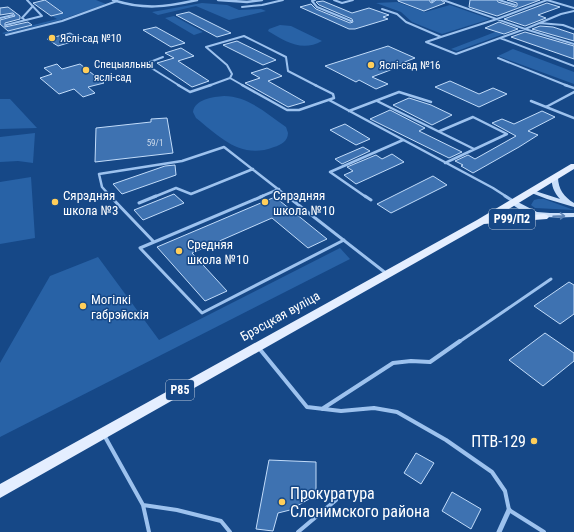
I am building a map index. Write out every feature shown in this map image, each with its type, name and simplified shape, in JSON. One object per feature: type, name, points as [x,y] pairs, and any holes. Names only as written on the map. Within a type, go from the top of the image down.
[{"type":"main road","name":"Брэсцкая вуліца","points":[[0,490],[480,222],[574,166]]},
{"type":"main road","name":"Р99/П2","points":[[555,177],[556,188],[560,194],[572,204]]},
{"type":"main road","name":"Р99/П2","points":[[532,192],[572,204]]},
{"type":"main road","name":"Р99/П2","points":[[514,202],[524,209],[544,217]]},
{"type":"main road","name":"Р99/П2","points":[[480,222],[574,215]]},
{"type":"street","points":[[113,0],[136,7],[145,8],[166,7],[196,0]]},
{"type":"street","points":[[218,0],[242,2],[262,0]]},
{"type":"street","points":[[499,532],[509,510]]},
{"type":"lane","points":[[6,25],[42,16],[27,0]]},
{"type":"lane","points":[[242,7],[262,5],[283,0]]},
{"type":"lane","points":[[315,0],[312,1],[317,7],[351,21]]},
{"type":"lane","points":[[334,0],[342,3],[353,0]]},
{"type":"lane","points":[[442,0],[525,29],[574,44]]},
{"type":"lane","points":[[499,0],[515,5]]},
{"type":"lane","points":[[547,0],[574,9],[525,29],[456,54],[426,42],[496,19],[547,0]]},
{"type":"lane","points":[[6,35],[62,21],[117,2]]},
{"type":"lane","points":[[25,20],[22,18],[33,6]]},
{"type":"lane","points":[[382,9],[397,14],[406,22],[441,37]]},
{"type":"lane","points":[[0,18],[13,15]]},
{"type":"lane","points":[[537,23],[563,25],[574,29]]},
{"type":"lane","points":[[163,57],[145,64],[190,92],[230,78],[287,110],[298,110],[334,98],[333,94],[288,71],[286,57],[244,36],[206,48],[227,65],[232,74],[230,78]]},
{"type":"lane","points":[[500,38],[574,66]]},
{"type":"lane","points":[[498,58],[574,88]]},
{"type":"lane","points":[[349,111],[399,92],[431,102]]},
{"type":"lane","points":[[546,106],[574,92]]},
{"type":"lane","points":[[329,100],[493,188],[514,202]]},
{"type":"lane","points":[[377,101],[474,149]]},
{"type":"lane","points":[[531,102],[546,106],[574,118]]},
{"type":"lane","points":[[440,131],[473,117],[507,134],[445,163]]},
{"type":"lane","points":[[371,200],[330,172],[403,140]]},
{"type":"lane","points":[[154,242],[102,187],[99,174],[182,161],[224,147],[387,274]]},
{"type":"lane","points":[[139,203],[176,188],[191,194],[253,169]]},
{"type":"lane","points":[[279,189],[140,248],[202,313],[344,240]]},
{"type":"lane","points":[[322,410],[393,363],[411,361],[430,362],[551,279]]},
{"type":"lane","points":[[257,346],[307,407],[322,410],[341,411],[374,408],[397,412],[446,440],[492,472],[504,491],[509,510],[544,532]]},
{"type":"lane","points":[[103,433],[136,490],[143,506],[149,532]]},
{"type":"lane","points":[[298,532],[336,500]]},
{"type":"lane","points":[[143,506],[177,510],[221,521],[230,532]]},
{"type":"shaded area","points":[[46,0],[96,0],[106,4],[60,20],[4,34],[2,33],[57,19],[52,16],[64,13]]},
{"type":"shaded area","points":[[397,2],[425,12],[450,5],[490,19],[442,34],[412,22],[401,12],[376,3]]},
{"type":"shaded area","points":[[202,3],[227,5],[239,10],[261,9],[266,11],[229,20],[196,6],[158,15],[152,12]]},
{"type":"shaded area","points":[[174,16],[203,32],[194,35],[165,18]]},
{"type":"shaded area","points":[[280,25],[291,26],[322,41],[308,46],[301,46],[281,39],[268,31],[269,29]]},
{"type":"shaded area","points":[[503,29],[509,32],[457,51],[451,49]]},
{"type":"shaded area","points":[[513,49],[574,72],[574,84],[498,56]]},
{"type":"shaded area","points":[[224,96],[249,102],[264,111],[286,127],[288,136],[282,144],[262,150],[251,151],[241,149],[223,139],[196,118],[193,112],[194,108],[201,101]]},
{"type":"shaded area","points":[[0,99],[10,99],[37,128],[0,129]]},
{"type":"shaded area","points":[[35,133],[33,163],[18,161],[0,162],[0,137]]},
{"type":"shaded area","points":[[31,177],[35,238],[0,244],[0,182]]},
{"type":"shaded area","points":[[544,199],[574,210],[535,208],[531,205],[534,200]]},
{"type":"shaded area","name":"Могілкі габрэйскія","points":[[340,248],[350,259],[0,437],[0,363],[50,276],[98,257],[159,340]]},
{"type":"building","points":[[45,0],[63,13],[51,16],[33,3]]},
{"type":"building","points":[[398,0],[430,0],[432,3],[436,0],[441,0],[445,3],[424,11]]},
{"type":"building","points":[[470,0],[497,0],[498,2],[515,7],[517,6],[517,3],[507,0],[540,0],[497,16],[469,7]]},
{"type":"building","points":[[323,1],[352,13],[369,8],[389,15],[383,17],[388,19],[355,29],[349,29],[300,7],[311,4],[316,9],[350,23],[353,22],[352,19],[319,5],[316,2]]},
{"type":"building","points":[[547,3],[560,7],[538,15],[546,18],[525,26],[504,19]]},
{"type":"building","points":[[8,7],[20,16],[20,19],[5,23],[5,27],[28,22],[32,25],[8,31],[0,24],[0,20],[15,16],[13,13],[0,15],[0,8]]},
{"type":"building","points":[[189,12],[231,33],[217,37],[176,15]]},
{"type":"building","points":[[499,22],[518,29],[504,34],[485,28]]},
{"type":"building","points":[[540,26],[553,27],[574,34],[574,41],[532,29]]},
{"type":"building","points":[[156,27],[185,43],[171,47],[143,30]]},
{"type":"building","points":[[525,32],[574,46],[574,59],[511,37]]},
{"type":"building","points":[[70,33],[81,39],[58,46],[47,39]]},
{"type":"building","points":[[237,41],[276,60],[263,65],[223,45]]},
{"type":"building","points":[[388,46],[415,58],[389,68],[393,69],[372,77],[388,84],[376,89],[359,80],[356,82],[325,66]]},
{"type":"building","points":[[181,48],[194,56],[178,61],[209,81],[192,87],[157,63],[174,58],[165,53]]},
{"type":"building","points":[[57,64],[62,69],[80,64],[104,83],[88,87],[95,93],[83,97],[74,89],[59,94],[40,78],[52,74],[44,68]]},
{"type":"building","points":[[267,68],[282,76],[268,81],[305,102],[288,107],[245,83],[260,78],[251,73]]},
{"type":"building","points":[[450,81],[479,94],[493,88],[507,94],[479,107],[435,87]]},
{"type":"building","points":[[409,98],[431,105],[452,115],[432,125],[393,105]]},
{"type":"building","points":[[390,110],[425,128],[419,131],[462,152],[449,158],[370,119]]},
{"type":"building","points":[[542,111],[555,117],[528,131],[538,135],[519,147],[473,173],[455,161],[468,155],[475,159],[516,136],[492,123],[502,119],[514,124]]},
{"type":"building","points":[[167,118],[173,153],[95,162],[96,128],[151,122],[151,119]]},
{"type":"building","points":[[345,124],[370,139],[356,145],[330,130]]},
{"type":"building","points":[[363,147],[370,151],[342,164],[335,159]]},
{"type":"building","points":[[392,154],[404,162],[356,184],[344,175],[353,171],[347,167],[376,155],[382,159]]},
{"type":"building","points":[[175,165],[176,175],[122,194],[113,184],[165,166]]},
{"type":"building","points":[[433,176],[447,185],[391,213],[377,204]]},
{"type":"building","points":[[174,194],[184,203],[143,220],[134,210]]},
{"type":"building","name":"Средняя школа №10","points":[[275,197],[327,239],[308,248],[272,218],[192,253],[227,291],[205,301],[157,247]]},
{"type":"building","points":[[569,282],[574,285],[574,314],[560,324],[534,306]]},
{"type":"building","points":[[545,333],[574,353],[574,361],[543,386],[509,360]]},
{"type":"building","points":[[416,453],[434,463],[421,484],[404,473]]},
{"type":"building","name":"Прокуратура Слонимского района","points":[[269,460],[316,462],[316,495],[290,510],[278,513],[273,531],[256,529]]},
{"type":"building","points":[[452,492],[481,509],[471,529],[442,511]]},
{"type":"place","name":"Яслі-сад №10","points":[[52,38]]},
{"type":"place","name":"Яслі-сад №16","points":[[371,65]]},
{"type":"place","name":"Спецыяльны яслі-сад","points":[[86,70]]},
{"type":"place","name":"Сярэдняя школа №3","points":[[55,202]]},
{"type":"place","name":"Сярэдняя школа №10","points":[[265,202]]},
{"type":"place","name":"Средняя школа №10","points":[[179,251]]},
{"type":"place","name":"Могілкі габрэйскія","points":[[83,306]]},
{"type":"place","name":"ПТВ-129","points":[[534,441]]},
{"type":"place","name":"Прокуратура Слонимского района","points":[[282,502]]}]
